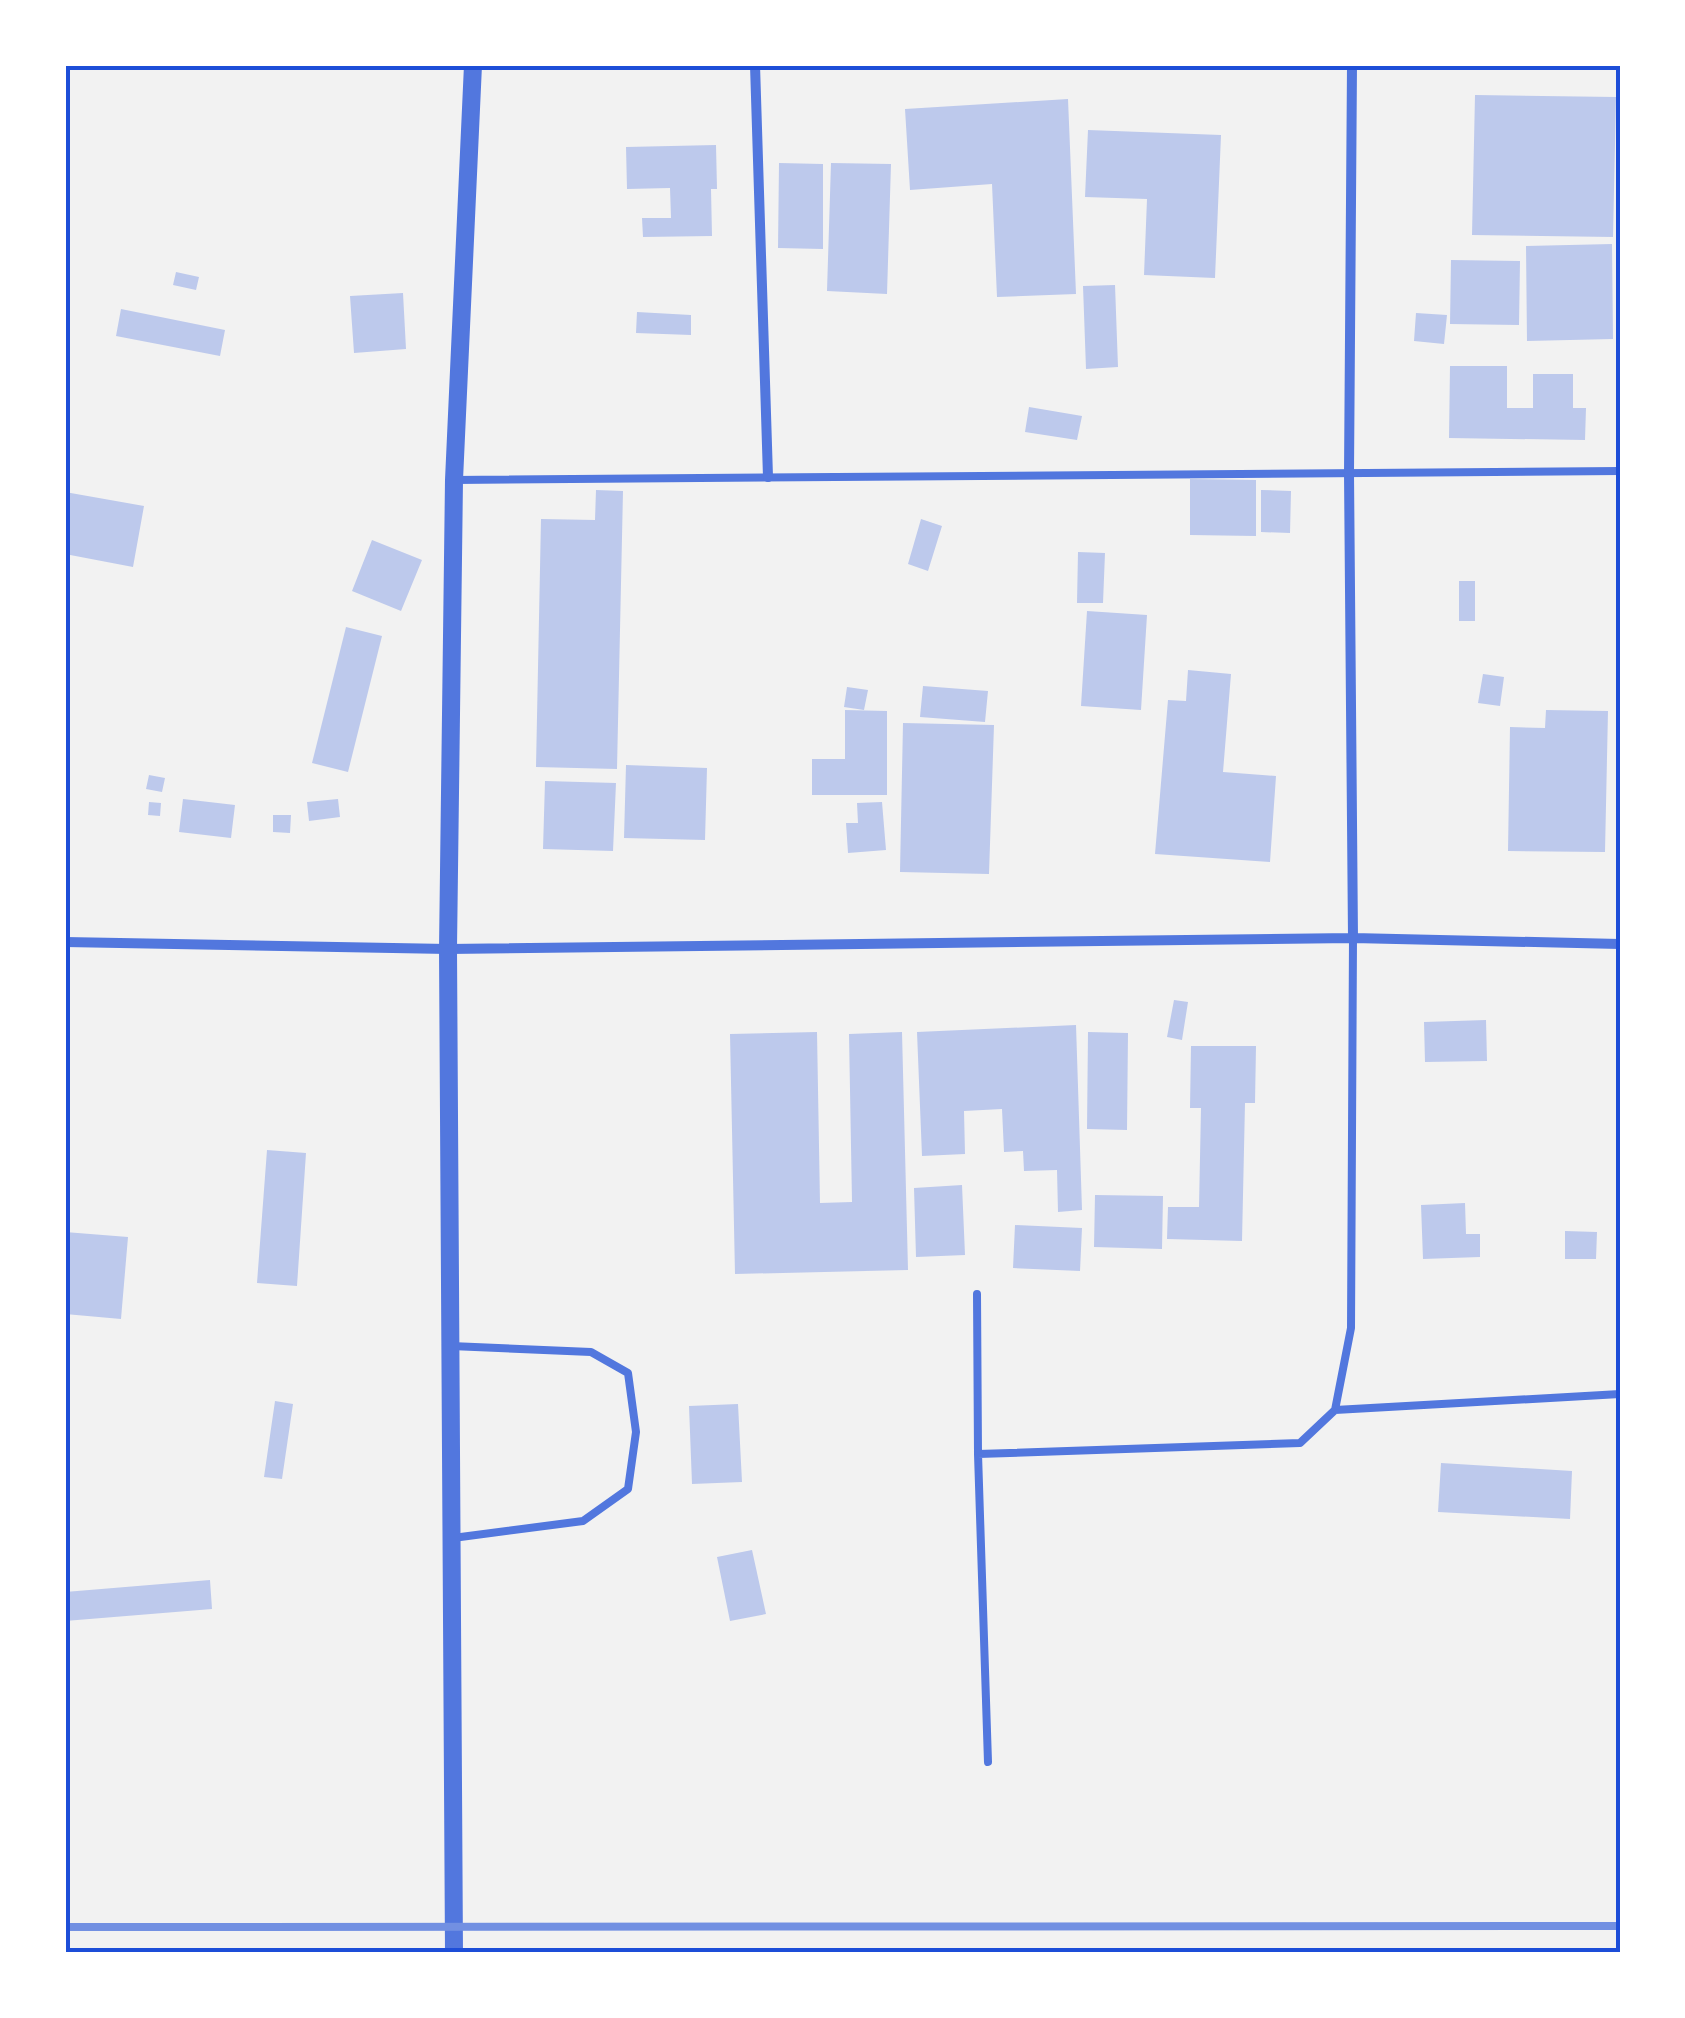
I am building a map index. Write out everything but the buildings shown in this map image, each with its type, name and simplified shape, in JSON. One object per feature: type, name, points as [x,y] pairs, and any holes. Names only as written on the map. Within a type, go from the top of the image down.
[{"type":"street","points":[[454,1953],[448,949],[454,480],[473,65]]},
{"type":"street","points":[[756,65],[768,478]]},
{"type":"street","points":[[1352,65],[1349,473],[1353,938]]},
{"type":"street","points":[[65,942],[448,949],[1353,938],[1620,944]]},
{"type":"lane","points":[[454,480],[1620,472]]},
{"type":"lane","points":[[978,1454],[1300,1443],[1335,1410],[1351,1328],[1353,938]]},
{"type":"lane","points":[[977,1294],[988,1762]]},
{"type":"lane","points":[[451,1346],[591,1352],[628,1374],[636,1432],[628,1489],[583,1521],[452,1538]]},
{"type":"lane","points":[[1335,1410],[1620,1394]]},
{"type":"railway","points":[[65,1927],[1620,1926]]}]
